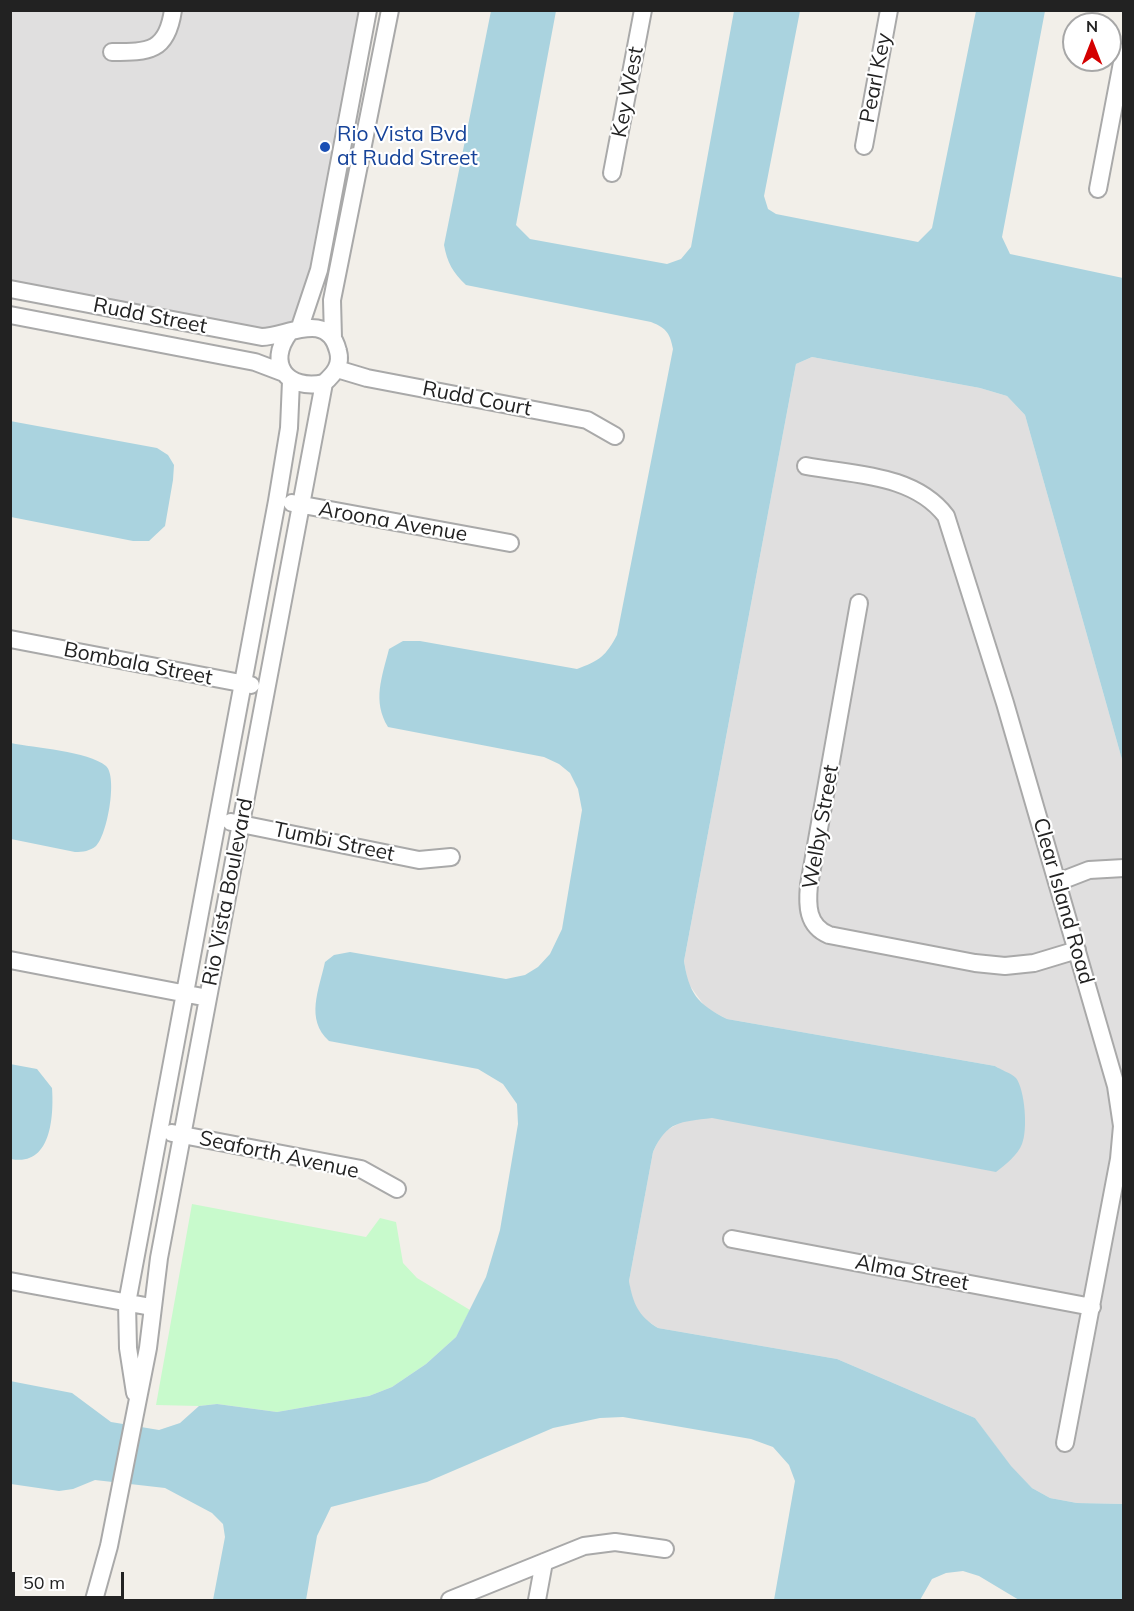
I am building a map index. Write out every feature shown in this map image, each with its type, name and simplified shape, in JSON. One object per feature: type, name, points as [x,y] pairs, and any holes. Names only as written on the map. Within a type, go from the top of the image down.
[{"type":"street","points":[[112,52],[144,52],[161,44],[169,30],[173,10]]},
{"type":"street","points":[[368,10],[319,270],[294,330],[279,352],[287,377],[301,385],[324,383],[337,369],[338,350],[333,338],[332,300],[390,10]]},
{"type":"street","name":"Key West","points":[[612,172],[644,10]]},
{"type":"street","name":"Pearl Key","points":[[864,146],[889,10]]},
{"type":"street","points":[[1098,189],[1124,52]]},
{"type":"street","name":"Rudd Street","points":[[10,289],[262,337],[294,330]]},
{"type":"street","name":"Rudd Street","points":[[10,315],[243,360],[287,377]]},
{"type":"street","points":[[294,330],[318,328],[333,338]]},
{"type":"street","name":"Rudd Court","points":[[337,369],[367,378],[587,420],[615,436]]},
{"type":"street","name":"Rio Vista Boulevard","points":[[136,1401],[128,1348],[127,1303],[277,501],[289,428],[287,377]]},
{"type":"street","name":"Rio Vista Boulevard","points":[[93,1599],[117,1505],[148,1348],[151,1307],[182,1135],[324,383]]},
{"type":"street","name":"Clear Island Road","points":[[806,466],[903,484],[925,495],[946,516],[1059,882],[1116,1086],[1122,1126],[1119,1159],[1065,1443]]},
{"type":"street","name":"Aroona Avenue","points":[[277,501],[510,543]]},
{"type":"street","name":"Welby Street","points":[[859,603],[809,885],[808,912],[815,927],[829,935],[975,963],[1017,965],[1077,950]]},
{"type":"street","name":"Bombala Street","points":[[10,639],[266,688]]},
{"type":"street","name":"Tumbi Street","points":[[216,820],[241,823],[419,860],[451,857]]},
{"type":"street","points":[[1059,882],[1089,870],[1124,868]]},
{"type":"street","points":[[10,960],[208,998]]},
{"type":"street","name":"Seaforth Avenue","points":[[158,1131],[361,1169],[397,1189]]},
{"type":"street","name":"Alma Street","points":[[732,1239],[1092,1307]]},
{"type":"street","points":[[10,1281],[151,1307]]},
{"type":"street","points":[[450,1600],[584,1546],[615,1542],[665,1549]]},
{"type":"street","points":[[537,1600],[544,1562]]},
{"type":"shaded area","points":[[10,11],[368,11],[300,327],[278,337],[11,289]]},
{"type":"shaded area","points":[[812,357],[980,388],[1007,396],[1025,415],[1123,763],[1123,1504],[1077,1503],[1050,1498],[1032,1488],[1010,1466],[975,1418],[837,1359],[658,1328],[643,1318],[632,1301],[629,1281],[653,1152],[662,1133],[683,1121],[1015,1078],[995,1066],[727,1019],[706,1008],[688,983],[684,961],[796,364]]},
{"type":"green space","points":[[192,1204],[366,1237],[380,1218],[396,1222],[403,1263],[417,1278],[470,1310],[456,1337],[426,1364],[392,1387],[369,1396],[277,1412],[217,1404],[156,1405]]},
{"type":"water","points":[[491,11],[556,11],[516,225],[530,239],[667,264],[681,259],[691,247],[734,11],[800,11],[764,196],[768,209],[776,214],[918,242],[932,228],[976,11],[1045,11],[1002,237],[1010,254],[1123,278],[1123,763],[1025,415],[1007,396],[980,388],[812,357],[796,364],[684,961],[696,996],[708,1008],[727,1019],[995,1066],[1009,1073],[1016,1078],[1022,1091],[1024,1138],[1014,1156],[996,1172],[712,1118],[683,1122],[664,1134],[653,1152],[629,1281],[637,1308],[658,1328],[837,1359],[975,1418],[1011,1466],[1032,1488],[1050,1498],[1077,1503],[1123,1504],[1123,1600],[1019,1600],[979,1576],[963,1571],[946,1573],[932,1579],[920,1600],[774,1600],[795,1481],[789,1465],[773,1447],[751,1439],[623,1417],[600,1418],[553,1428],[427,1482],[331,1507],[317,1536],[306,1600],[213,1600],[225,1537],[223,1524],[212,1513],[165,1488],[95,1480],[73,1489],[59,1491],[11,1484],[10,1381],[72,1393],[111,1422],[159,1430],[180,1423],[199,1406],[217,1404],[277,1412],[369,1396],[392,1387],[426,1364],[456,1337],[486,1277],[500,1230],[518,1124],[517,1104],[503,1084],[478,1069],[329,1041],[317,1023],[317,994],[325,962],[334,955],[350,952],[506,979],[525,975],[538,967],[550,954],[562,929],[582,810],[578,789],[570,773],[559,764],[544,757],[388,727],[380,708],[381,679],[389,649],[403,641],[420,641],[577,669],[605,653],[617,635],[673,349],[667,332],[651,322],[466,285],[451,267],[444,245]]},
{"type":"water","points":[[10,421],[157,448],[168,455],[174,465],[165,526],[149,541],[133,541],[11,517]]},
{"type":"water","points":[[11,743],[74,753],[106,766],[111,782],[110,806],[104,831],[96,846],[86,851],[75,852],[11,839]]},
{"type":"water","points":[[10,1064],[37,1069],[52,1088],[52,1112],[47,1137],[42,1148],[35,1155],[24,1159],[11,1159]]},
{"type":"place","name":"Rio Vista Bvd at Rudd Street","points":[[325,147]]}]
